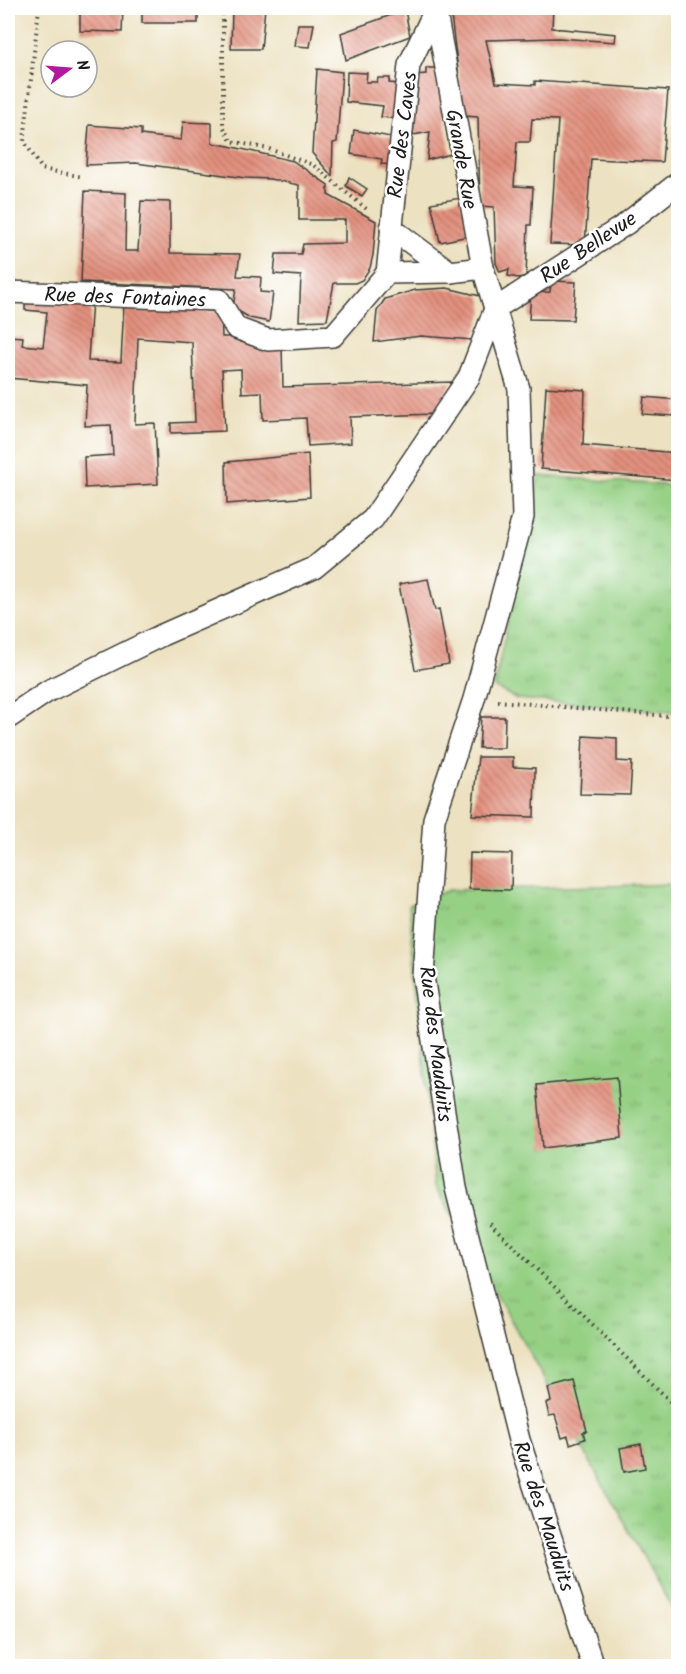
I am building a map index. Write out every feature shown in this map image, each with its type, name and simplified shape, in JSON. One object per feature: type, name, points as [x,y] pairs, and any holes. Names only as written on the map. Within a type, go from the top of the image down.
[{"type":"street","name":"Rue des Caves","points":[[387,273],[409,65],[435,9]]},
{"type":"street","name":"Grande Rue","points":[[435,9],[483,268],[495,309]]},
{"type":"street","name":"Rue Bellevue","points":[[495,309],[626,224],[678,183]]},
{"type":"street","name":"Rue des Caves","points":[[392,228],[450,272]]},
{"type":"street","points":[[387,273],[450,272],[483,268]]},
{"type":"street","name":"Rue des Fontaines","points":[[8,292],[219,300],[236,328],[268,340],[333,336],[387,273]]},
{"type":"street","points":[[8,718],[48,691],[162,635],[314,568],[373,519],[470,376],[495,309]]},
{"type":"street","name":"Rue des Mauduits","points":[[495,309],[519,389],[523,517],[474,699],[434,819],[423,975],[456,1188],[519,1440],[593,1666]]},
{"type":"path","points":[[39,8],[24,141],[42,170],[83,177]]},
{"type":"path","points":[[223,8],[223,126],[231,141],[269,149],[313,165],[392,228]]},
{"type":"path","points":[[474,699],[678,717]]},
{"type":"path","points":[[486,1219],[678,1409]]},
{"type":"green space","points":[[539,476],[678,486],[678,712],[517,699],[494,687]]},
{"type":"green space","points":[[678,884],[678,1619],[436,1186],[409,905],[449,890]]},
{"type":"building","points":[[80,8],[123,8],[122,32],[80,31]]},
{"type":"building","points":[[142,8],[198,8],[198,23],[142,23]]},
{"type":"building","points":[[232,8],[265,8],[261,49],[231,49]]},
{"type":"building","points":[[450,8],[553,8],[552,28],[616,34],[615,42],[558,38],[486,40],[496,83],[535,85],[535,81],[668,90],[662,162],[591,159],[585,245],[550,244],[558,120],[532,119],[530,142],[517,142],[514,186],[533,187],[531,225],[528,225],[526,276],[518,278],[508,276],[509,269],[500,272],[496,263],[494,207],[480,206],[478,117],[464,116]]},
{"type":"building","points":[[405,10],[410,36],[346,60],[341,33]]},
{"type":"building","points":[[298,24],[314,24],[310,47],[295,46]]},
{"type":"building","points":[[426,68],[437,68],[451,154],[427,160],[430,132],[413,135],[417,75],[426,74]]},
{"type":"building","points":[[317,69],[342,72],[337,142],[333,143],[332,176],[312,153]]},
{"type":"building","points":[[347,72],[367,73],[366,82],[377,82],[378,78],[390,78],[389,83],[401,84],[398,119],[381,117],[383,106],[346,102]]},
{"type":"building","points":[[183,122],[212,123],[212,143],[293,161],[328,185],[328,195],[376,221],[370,268],[362,280],[355,283],[334,283],[327,320],[299,321],[301,276],[274,274],[276,254],[301,254],[303,244],[345,243],[345,220],[299,220],[299,185],[270,179],[246,178],[136,163],[86,165],[89,125],[141,129],[141,135],[181,140]]},
{"type":"building","points":[[354,130],[396,138],[394,165],[381,164],[382,159],[351,154]]},
{"type":"building","points":[[349,177],[367,189],[362,196],[346,186]]},
{"type":"building","points":[[85,191],[126,193],[125,251],[138,251],[141,201],[170,202],[170,253],[240,254],[237,276],[261,277],[260,292],[273,293],[269,322],[250,318],[233,308],[236,289],[81,282]]},
{"type":"building","points":[[461,198],[469,236],[440,242],[431,203]]},
{"type":"building","points":[[551,281],[576,282],[573,320],[529,319],[531,293],[550,292]]},
{"type":"building","points":[[447,288],[480,296],[484,308],[473,340],[421,336],[374,342],[377,311],[385,299],[415,290]]},
{"type":"building","points":[[25,296],[92,300],[88,361],[121,362],[124,302],[221,312],[222,337],[229,337],[261,349],[282,346],[283,387],[452,382],[434,414],[350,417],[351,443],[308,446],[306,418],[263,420],[262,392],[242,393],[241,369],[222,370],[225,431],[171,433],[171,423],[195,422],[192,342],[138,338],[135,424],[155,423],[158,484],[85,488],[84,457],[113,455],[111,425],[85,426],[87,385],[8,378],[8,336],[23,337],[22,345],[43,347],[47,312],[25,310]]},
{"type":"building","points":[[546,387],[585,390],[583,445],[678,453],[678,480],[541,469]]},
{"type":"building","points":[[644,397],[678,400],[676,416],[642,414]]},
{"type":"building","points":[[308,454],[310,497],[227,504],[226,462]]},
{"type":"building","points":[[428,579],[435,610],[439,609],[449,664],[415,670],[399,584]]},
{"type":"building","points":[[481,717],[505,717],[504,748],[479,748]]},
{"type":"building","points":[[583,736],[617,738],[617,761],[632,762],[630,795],[580,794]]},
{"type":"building","points":[[478,757],[513,757],[513,767],[535,768],[534,817],[472,815]]},
{"type":"building","points":[[470,853],[512,854],[511,890],[469,889]]},
{"type":"building","points":[[617,1077],[622,1138],[543,1148],[537,1085]]},
{"type":"building","points":[[574,1381],[587,1431],[583,1432],[585,1439],[570,1444],[568,1436],[562,1438],[555,1415],[549,1416],[546,1403],[551,1401],[548,1388]]},
{"type":"building","points":[[641,1444],[645,1468],[624,1472],[620,1448]]}]
